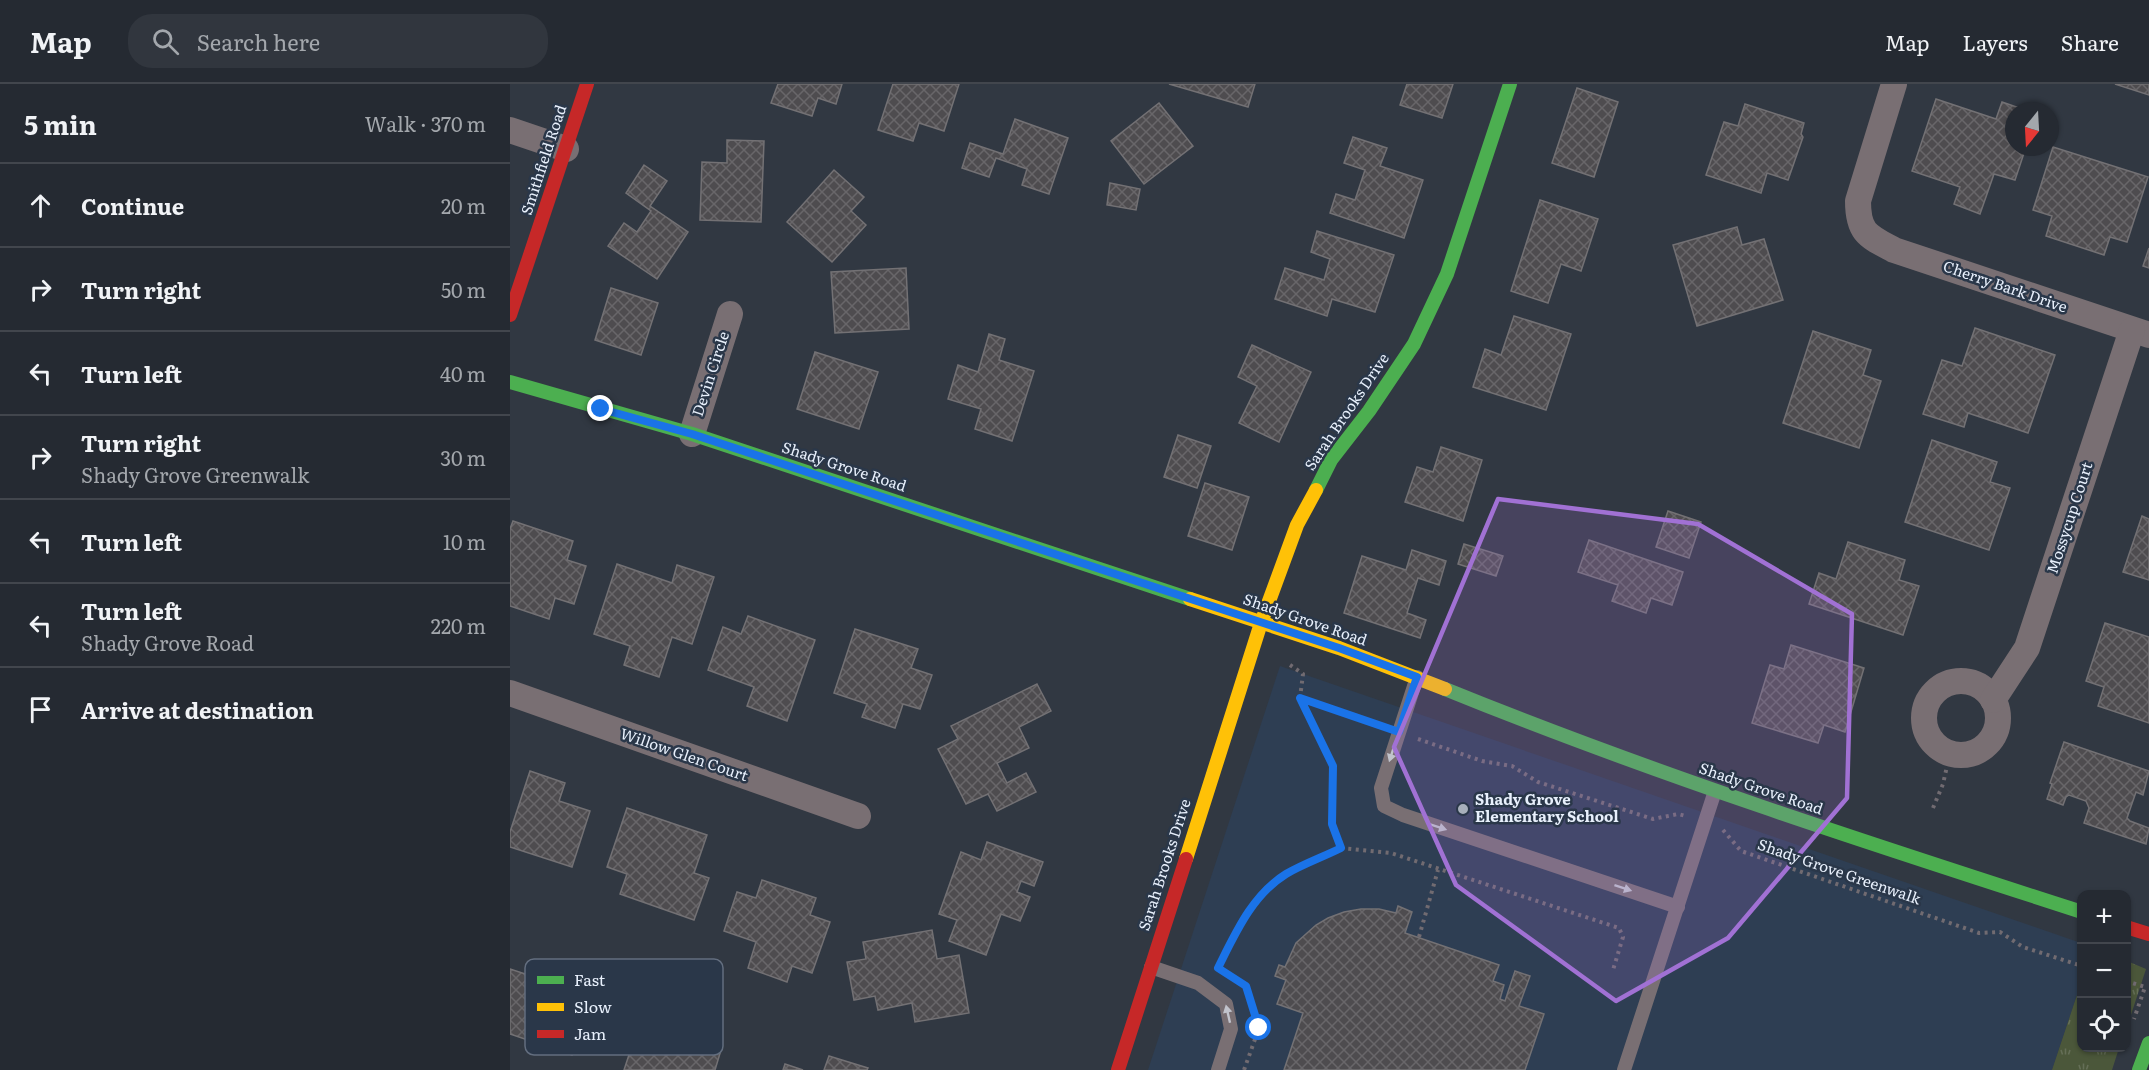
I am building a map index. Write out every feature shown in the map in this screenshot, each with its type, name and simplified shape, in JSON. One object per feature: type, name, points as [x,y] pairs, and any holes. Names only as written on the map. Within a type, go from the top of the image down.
[{"type":"main road","name":"Smithfield Road","points":[[510,315],[587,84]]},
{"type":"main road","name":"Sarah Brooks Drive","points":[[1118,1070],[1261,623],[1297,525],[1326,469],[1414,344],[1447,274],[1510,84]]},
{"type":"main road","name":"Shady Grove Road","points":[[510,382],[692,434],[1339,648],[1612,754],[1715,791],[2077,910]]},
{"type":"main road","points":[[2131,928],[2149,934]]},
{"type":"main road","points":[[2139,1070],[2149,1043]]},
{"type":"street","name":"Cherry Bark Drive","points":[[1894,84],[1858,201],[1858,220],[1865,231],[1894,250],[2140,332]]},
{"type":"street","points":[[510,130],[566,148]]},
{"type":"street","name":"Devin Circle","points":[[692,434],[730,314]]},
{"type":"street","name":"Mossycup Court","points":[[1993,699],[2027,648],[2140,332]]},
{"type":"street","points":[[1962,681],[1974,684],[1985,690],[1993,699],[1998,723],[1994,735],[1977,752],[1965,755],[1950,753],[1932,742],[1926,732],[1923,719],[1930,697],[1950,682],[1962,681]]},
{"type":"street","name":"Willow Glen Court","points":[[510,693],[858,816]]},
{"type":"lane","points":[[1417,677],[1381,788],[1384,806],[1403,815],[1678,907]]},
{"type":"lane","points":[[1624,1070],[1715,791]]},
{"type":"lane","points":[[1150,967],[1198,982],[1226,1004],[1232,1029],[1218,1070]]},
{"type":"path","points":[[1284,660],[1303,674],[1300,698],[1333,766],[1332,824],[1341,848]]},
{"type":"path","name":"Shady Grove Greenwalk","points":[[1300,698],[1482,761],[1512,766],[1538,782],[1653,819],[1678,814],[1720,827],[1741,851],[1979,933],[2000,932],[2023,947],[2077,964]]},
{"type":"path","points":[[1933,808],[1943,784],[1950,753]]},
{"type":"path","points":[[1244,1070],[1259,1028],[1246,986],[1218,968],[1233,938],[1258,898],[1285,875],[1341,848],[1390,853],[1619,928],[1623,937],[1613,970]]},
{"type":"path","points":[[1419,938],[1438,870]]},
{"type":"path","points":[[2131,982],[2145,987],[2131,1026]]},
{"type":"highlighted area","points":[[1498,499],[1698,524],[1852,614],[1847,798],[1728,938],[1616,1001],[1456,885],[1394,747]]},
{"type":"shaded area","name":"Shady Grove Elementary School","points":[[1280,666],[2077,942],[2077,995],[2052,1070],[1148,1070]]},
{"type":"green space","points":[[2131,963],[2146,969],[2131,1015]]},
{"type":"green space","points":[[2077,995],[2077,1052],[2118,1052],[2112,1070],[2052,1070]]},
{"type":"building","points":[[778,84],[842,84],[836,104],[818,98],[812,116],[771,103]]},
{"type":"building","points":[[893,84],[959,84],[944,131],[919,123],[913,141],[878,130]]},
{"type":"building","points":[[1169,84],[1255,84],[1248,107]]},
{"type":"building","points":[[1407,84],[1453,84],[1442,118],[1400,105]]},
{"type":"building","points":[[2115,84],[2149,84],[2149,95]]},
{"type":"building","points":[[1577,88],[1618,102],[1594,177],[1552,163]]},
{"type":"building","points":[[1936,99],[1996,119],[2002,102],[2005,103],[2005,156],[2023,156],[2015,180],[1994,174],[1980,214],[1954,204],[1960,187],[1912,171]]},
{"type":"building","points":[[1159,103],[1193,146],[1144,184],[1111,141]]},
{"type":"building","points":[[1745,104],[1804,123],[1801,134],[1803,137],[1788,180],[1767,173],[1761,193],[1706,175],[1724,122],[1738,126]]},
{"type":"building","points":[[1015,119],[1068,138],[1049,194],[1022,185],[1027,169],[996,158],[989,177],[962,168],[970,143],[1003,154]]},
{"type":"building","points":[[1353,137],[1387,148],[1380,166],[1423,180],[1404,238],[1330,213],[1336,194],[1355,200],[1365,170],[1344,163]]},
{"type":"building","points":[[727,140],[764,141],[761,222],[700,220],[702,162],[727,163]]},
{"type":"building","points":[[2059,149],[2148,177],[2127,242],[2110,237],[2104,255],[2046,236],[2052,216],[2033,210],[2050,156],[2059,156]]},
{"type":"building","points":[[644,165],[667,181],[650,206],[688,232],[657,279],[608,246],[624,223],[637,232],[651,211],[626,193]]},
{"type":"building","points":[[834,170],[864,197],[851,211],[866,225],[832,262],[787,222]]},
{"type":"building","points":[[1110,183],[1140,189],[1136,210],[1107,205]]},
{"type":"building","points":[[1540,200],[1598,219],[1581,271],[1561,264],[1548,303],[1511,291]]},
{"type":"building","points":[[1737,227],[1742,245],[1764,239],[1783,300],[1697,326],[1673,245]]},
{"type":"building","points":[[1317,231],[1394,255],[1375,312],[1332,299],[1327,316],[1275,299],[1285,268],[1324,280],[1330,259],[1311,252]]},
{"type":"building","points":[[2149,248],[2149,268],[2143,266]]},
{"type":"building","points":[[906,268],[909,329],[835,333],[831,272]]},
{"type":"building","points":[[611,288],[658,303],[641,355],[595,340]]},
{"type":"building","points":[[1514,316],[1571,334],[1546,410],[1473,387],[1485,349],[1501,355]]},
{"type":"building","points":[[1975,328],[2055,355],[2028,433],[1968,413],[1964,427],[1923,414],[1942,360],[1962,366]]},
{"type":"building","points":[[1813,331],[1871,350],[1863,375],[1881,381],[1859,448],[1783,423]]},
{"type":"building","points":[[989,334],[1005,339],[999,360],[1034,371],[1012,441],[975,429],[981,409],[948,399],[958,365],[978,372]]},
{"type":"building","points":[[1252,345],[1311,372],[1279,442],[1239,423],[1257,386],[1238,377]]},
{"type":"building","points":[[815,352],[878,372],[859,429],[797,409]]},
{"type":"building","points":[[1178,435],[1211,446],[1197,488],[1164,477]]},
{"type":"building","points":[[1932,440],[1997,462],[1990,482],[2010,488],[1989,550],[1905,522]]},
{"type":"building","points":[[1441,447],[1482,460],[1463,521],[1405,502],[1417,467],[1433,472]]},
{"type":"building","points":[[1205,483],[1249,497],[1232,550],[1188,536]]},
{"type":"building","points":[[1668,511],[1701,522],[1689,558],[1656,547]]},
{"type":"building","points":[[2142,516],[2149,519],[2149,580],[2123,572]]},
{"type":"building","points":[[513,521],[573,541],[567,560],[586,566],[574,604],[555,598],[549,619],[510,606],[510,529]]},
{"type":"building","points":[[1589,540],[1683,572],[1672,605],[1651,598],[1646,613],[1612,601],[1618,585],[1578,572]]},
{"type":"building","points":[[1848,542],[1905,560],[1899,580],[1919,586],[1903,635],[1809,604],[1819,573],[1836,579]]},
{"type":"building","points":[[1464,544],[1503,556],[1496,576],[1458,564]]},
{"type":"building","points":[[1412,550],[1446,561],[1439,585],[1418,578],[1407,613],[1426,620],[1420,638],[1344,613],[1362,556],[1406,570]]},
{"type":"building","points":[[617,564],[672,583],[677,565],[714,577],[692,644],[672,637],[659,677],[624,665],[630,646],[594,634]]},
{"type":"building","points":[[748,616],[815,640],[787,721],[747,706],[754,687],[708,670],[723,627],[741,634]]},
{"type":"building","points":[[2105,623],[2149,637],[2149,723],[2098,706],[2104,687],[2086,681]]},
{"type":"building","points":[[855,629],[918,649],[911,668],[932,675],[920,709],[903,704],[895,728],[862,717],[867,704],[834,693]]},
{"type":"building","points":[[1791,645],[1864,668],[1845,732],[1824,725],[1818,743],[1752,723],[1770,665],[1784,669]]},
{"type":"building","points":[[1037,684],[1051,711],[1019,727],[1029,748],[997,763],[1007,783],[1026,773],[1036,792],[997,811],[988,794],[966,804],[938,749],[958,739],[951,726]]},
{"type":"building","points":[[2064,742],[2149,771],[2143,795],[2136,792],[2127,818],[2149,828],[2146,844],[2084,823],[2089,808],[2086,801],[2069,795],[2063,805],[2047,799]]},
{"type":"building","points":[[530,771],[565,783],[559,801],[590,811],[572,867],[510,847],[510,832]]},
{"type":"building","points":[[627,808],[707,835],[694,873],[709,878],[694,920],[620,894],[627,874],[607,867]]},
{"type":"building","points":[[987,842],[1043,862],[1034,886],[1021,881],[1017,892],[1030,897],[1020,921],[1001,914],[986,955],[949,941],[957,920],[939,914],[961,852],[981,860]]},
{"type":"building","points":[[762,880],[816,898],[810,915],[830,922],[812,973],[792,966],[787,982],[748,968],[756,942],[724,931],[737,892],[756,898]]},
{"type":"building","points":[[1398,906],[1412,912],[1405,933],[1499,965],[1493,981],[1504,985],[1500,999],[1505,1001],[1515,971],[1530,976],[1519,1006],[1544,1014],[1525,1070],[1284,1070],[1303,1013],[1277,1004],[1286,980],[1275,976],[1279,965],[1285,967],[1296,943],[1316,925],[1328,918],[1361,909],[1379,909],[1396,913]]},
{"type":"building","points":[[932,930],[937,959],[959,955],[969,1013],[915,1022],[912,1003],[878,1010],[875,996],[854,1000],[847,962],[866,959],[863,942]]},
{"type":"building","points":[[510,969],[525,974],[525,1039],[510,1034]]},
{"type":"building","points":[[629,1055],[720,1055],[715,1070],[624,1070]]},
{"type":"building","points":[[829,1056],[868,1068],[867,1070],[824,1070]]},
{"type":"building","points":[[785,1064],[803,1070],[783,1070]]},
{"type":"traffic: fast","points":[[1316,490],[1331,460],[1369,411],[1414,344],[1447,274],[1510,84]]},
{"type":"traffic: fast","points":[[510,382],[692,434],[1190,599]]},
{"type":"traffic: fast","points":[[1445,689],[1682,779],[2077,910]]},
{"type":"traffic: fast","points":[[2139,1070],[2149,1043]]},
{"type":"traffic: slow","points":[[1186,859],[1261,623],[1297,525],[1316,490]]},
{"type":"traffic: slow","points":[[1190,599],[1339,648],[1445,689]]},
{"type":"traffic: jam","points":[[510,315],[587,84]]},
{"type":"traffic: jam","points":[[1118,1070],[1186,859]]},
{"type":"traffic: jam","points":[[2131,929],[2149,934]]},
{"type":"place","name":"Shady Grove Elementary School","points":[[1463,809]]},
{"type":"route","points":[[601,409],[692,434],[1339,648],[1417,677],[1399,732],[1300,698],[1333,766],[1332,824],[1341,848],[1285,875],[1258,898],[1233,938],[1218,968],[1246,986],[1259,1028]]}]
